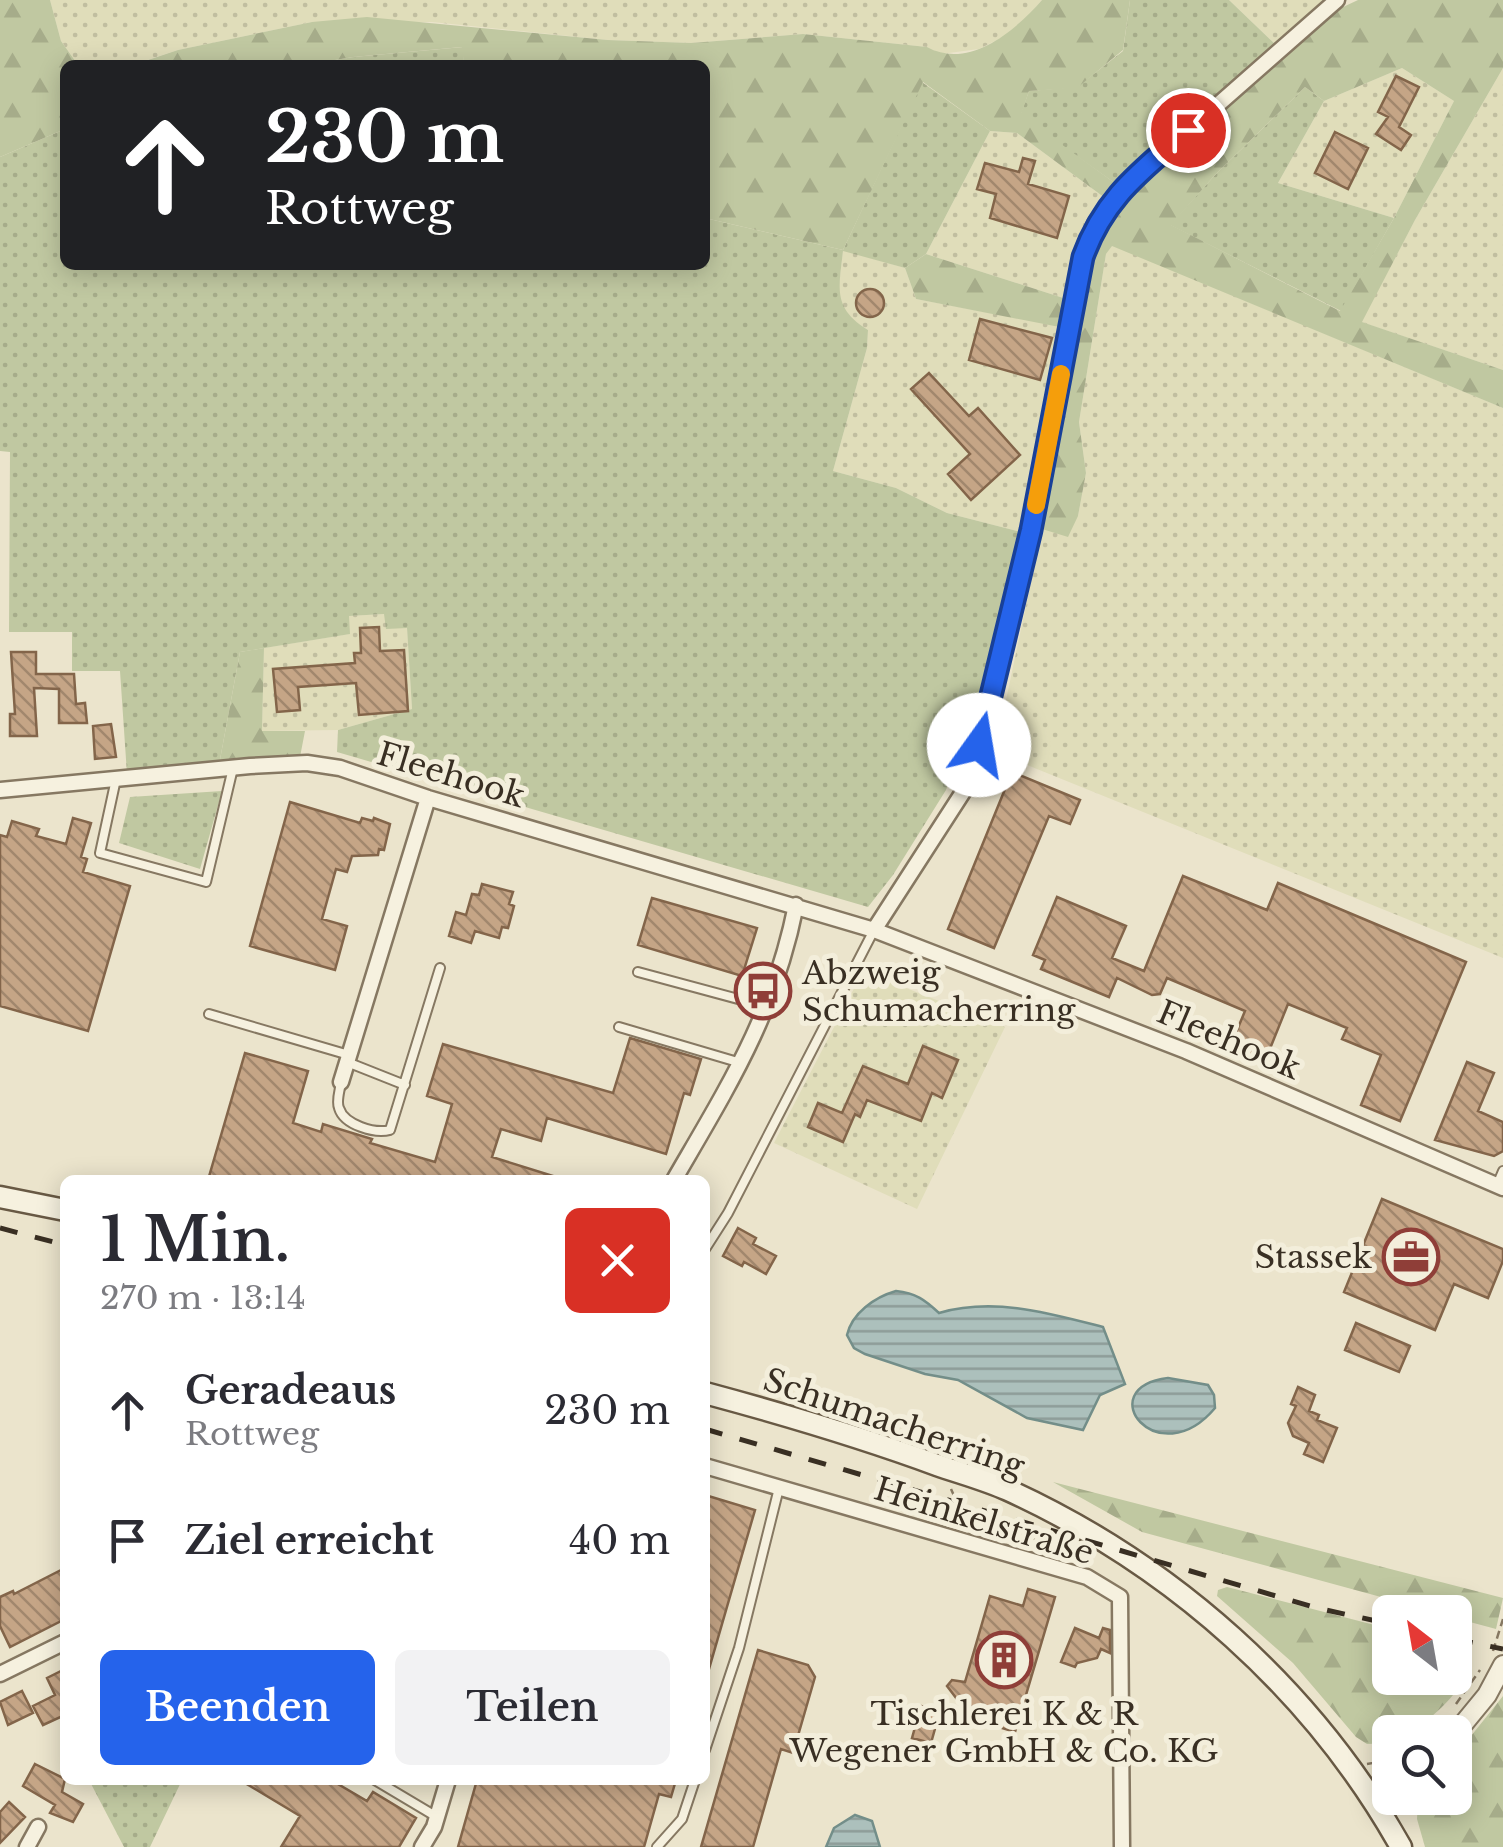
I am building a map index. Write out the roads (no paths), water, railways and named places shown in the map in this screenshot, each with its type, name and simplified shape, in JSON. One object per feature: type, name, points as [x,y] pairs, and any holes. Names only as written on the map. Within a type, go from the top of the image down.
[{"type":"main road","points":[[0,1197],[60,1209]]},
{"type":"main road","name":"Schumacherring","points":[[710,1394],[899,1451],[1007,1490],[1120,1551],[1204,1612],[1280,1682],[1323,1732],[1371,1798],[1400,1847]]},
{"type":"street","points":[[874,930],[965,789],[979,745],[1031,530],[1083,257],[1095,224],[1117,195],[1336,0]]},
{"type":"street","name":"Fleehook","points":[[0,790],[307,763],[340,768],[428,798],[874,930],[1186,1051],[1501,1181]]},
{"type":"street","points":[[341,1082],[428,798]]},
{"type":"street","points":[[677,1175],[768,1007],[796,905]]},
{"type":"street","name":"Heinkelstraße","points":[[710,1467],[779,1488],[822,1508],[1087,1578],[1120,1597],[1122,1847]]},
{"type":"street","points":[[0,1674],[60,1644]]},
{"type":"street","points":[[1471,1715],[1503,1665]]},
{"type":"street","points":[[422,1847],[437,1818],[447,1785]]},
{"type":"street","points":[[27,1847],[38,1828]]},
{"type":"lane","points":[[116,779],[100,853],[206,882],[233,768]]},
{"type":"lane","points":[[710,1240],[728,1213],[874,930]]},
{"type":"lane","points":[[341,1082],[338,1106],[342,1114],[380,1133],[390,1130],[440,968]]},
{"type":"lane","points":[[638,972],[768,1007]]},
{"type":"lane","points":[[209,1014],[348,1058],[405,1086]]},
{"type":"lane","points":[[619,1027],[741,1063]]},
{"type":"lane","points":[[710,1735],[740,1648],[779,1488]]},
{"type":"lane","points":[[383,1785],[437,1818]]},
{"type":"lane","points":[[657,1847],[682,1819],[693,1785]]},
{"type":"railway","points":[[0,1228],[60,1244]]},
{"type":"railway","points":[[710,1430],[1317,1608],[1372,1620]]},
{"type":"railway","points":[[1472,1643],[1503,1649]]},
{"type":"place","name":"Abzweig Schumacherring","points":[[763,991]]},
{"type":"place","name":"Stassek","points":[[1411,1257]]},
{"type":"place","name":"Tischlerei K & R Wegener GmbH & Co. KG","points":[[1004,1660]]}]
